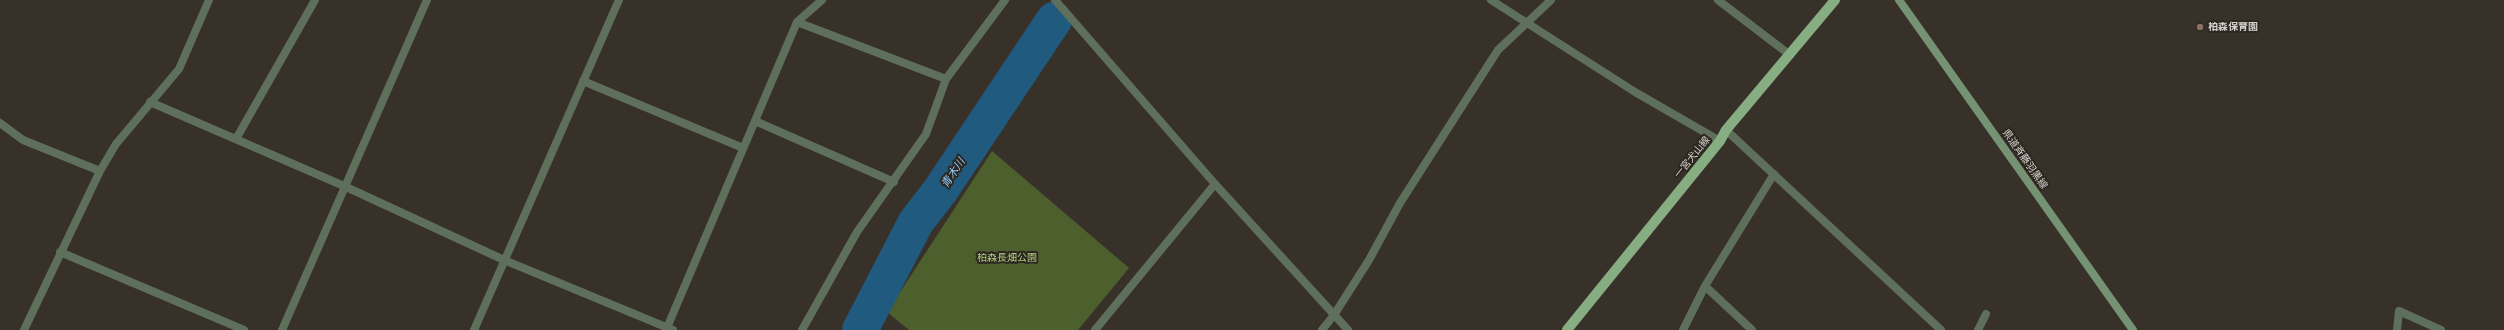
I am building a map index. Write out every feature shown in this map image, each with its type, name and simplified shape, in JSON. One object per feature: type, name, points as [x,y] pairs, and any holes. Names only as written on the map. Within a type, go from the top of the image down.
[{"type":"main road","name":"一宮犬山線","points":[[1567,330],[1720,141],[1726,130],[1835,0]]},
{"type":"main road","name":"県道斉藤羽黒線","points":[[1899,0],[2133,330]]},
{"type":"street","points":[[24,330],[60,252],[100,172],[116,144],[179,69],[209,0]]},
{"type":"street","points":[[236,139],[315,0]]},
{"type":"street","points":[[282,330],[427,0]]},
{"type":"street","points":[[474,330],[619,0]]},
{"type":"street","points":[[150,102],[344,186],[504,260],[669,329],[743,148],[797,22],[822,0]]},
{"type":"street","points":[[802,330],[857,232],[894,182],[926,134],[946,79],[1005,0]]},
{"type":"street","points":[[1055,0],[1215,184],[1348,330]]},
{"type":"street","points":[[1491,0],[1529,22],[1635,92],[1720,141]]},
{"type":"street","points":[[1322,330],[1334,315],[1369,260],[1400,203],[1498,50],[1551,0]]},
{"type":"street","points":[[1718,0],[1790,55]]},
{"type":"street","points":[[797,22],[946,79]]},
{"type":"street","points":[[584,81],[743,148]]},
{"type":"street","points":[[756,120],[894,182]]},
{"type":"street","points":[[0,123],[23,140],[100,172]]},
{"type":"street","points":[[1726,130],[1941,330]]},
{"type":"street","points":[[1683,330],[1705,286],[1774,174]]},
{"type":"street","points":[[1096,330],[1215,184]]},
{"type":"street","points":[[60,252],[244,330]]},
{"type":"street","points":[[1705,286],[1752,330]]},
{"type":"street","points":[[2397,330],[2398,312],[2442,330]]},
{"type":"street","points":[[1978,330],[1986,314]]},
{"type":"green space","name":"柏森長畑公園","points":[[992,151],[1129,268],[1078,330],[909,330],[887,312]]},
{"type":"waterway","name":"青木川","points":[[860,330],[916,222],[940,191],[1054,20]]},
{"type":"place","name":"柏森保育園","points":[[2200,27]]}]
